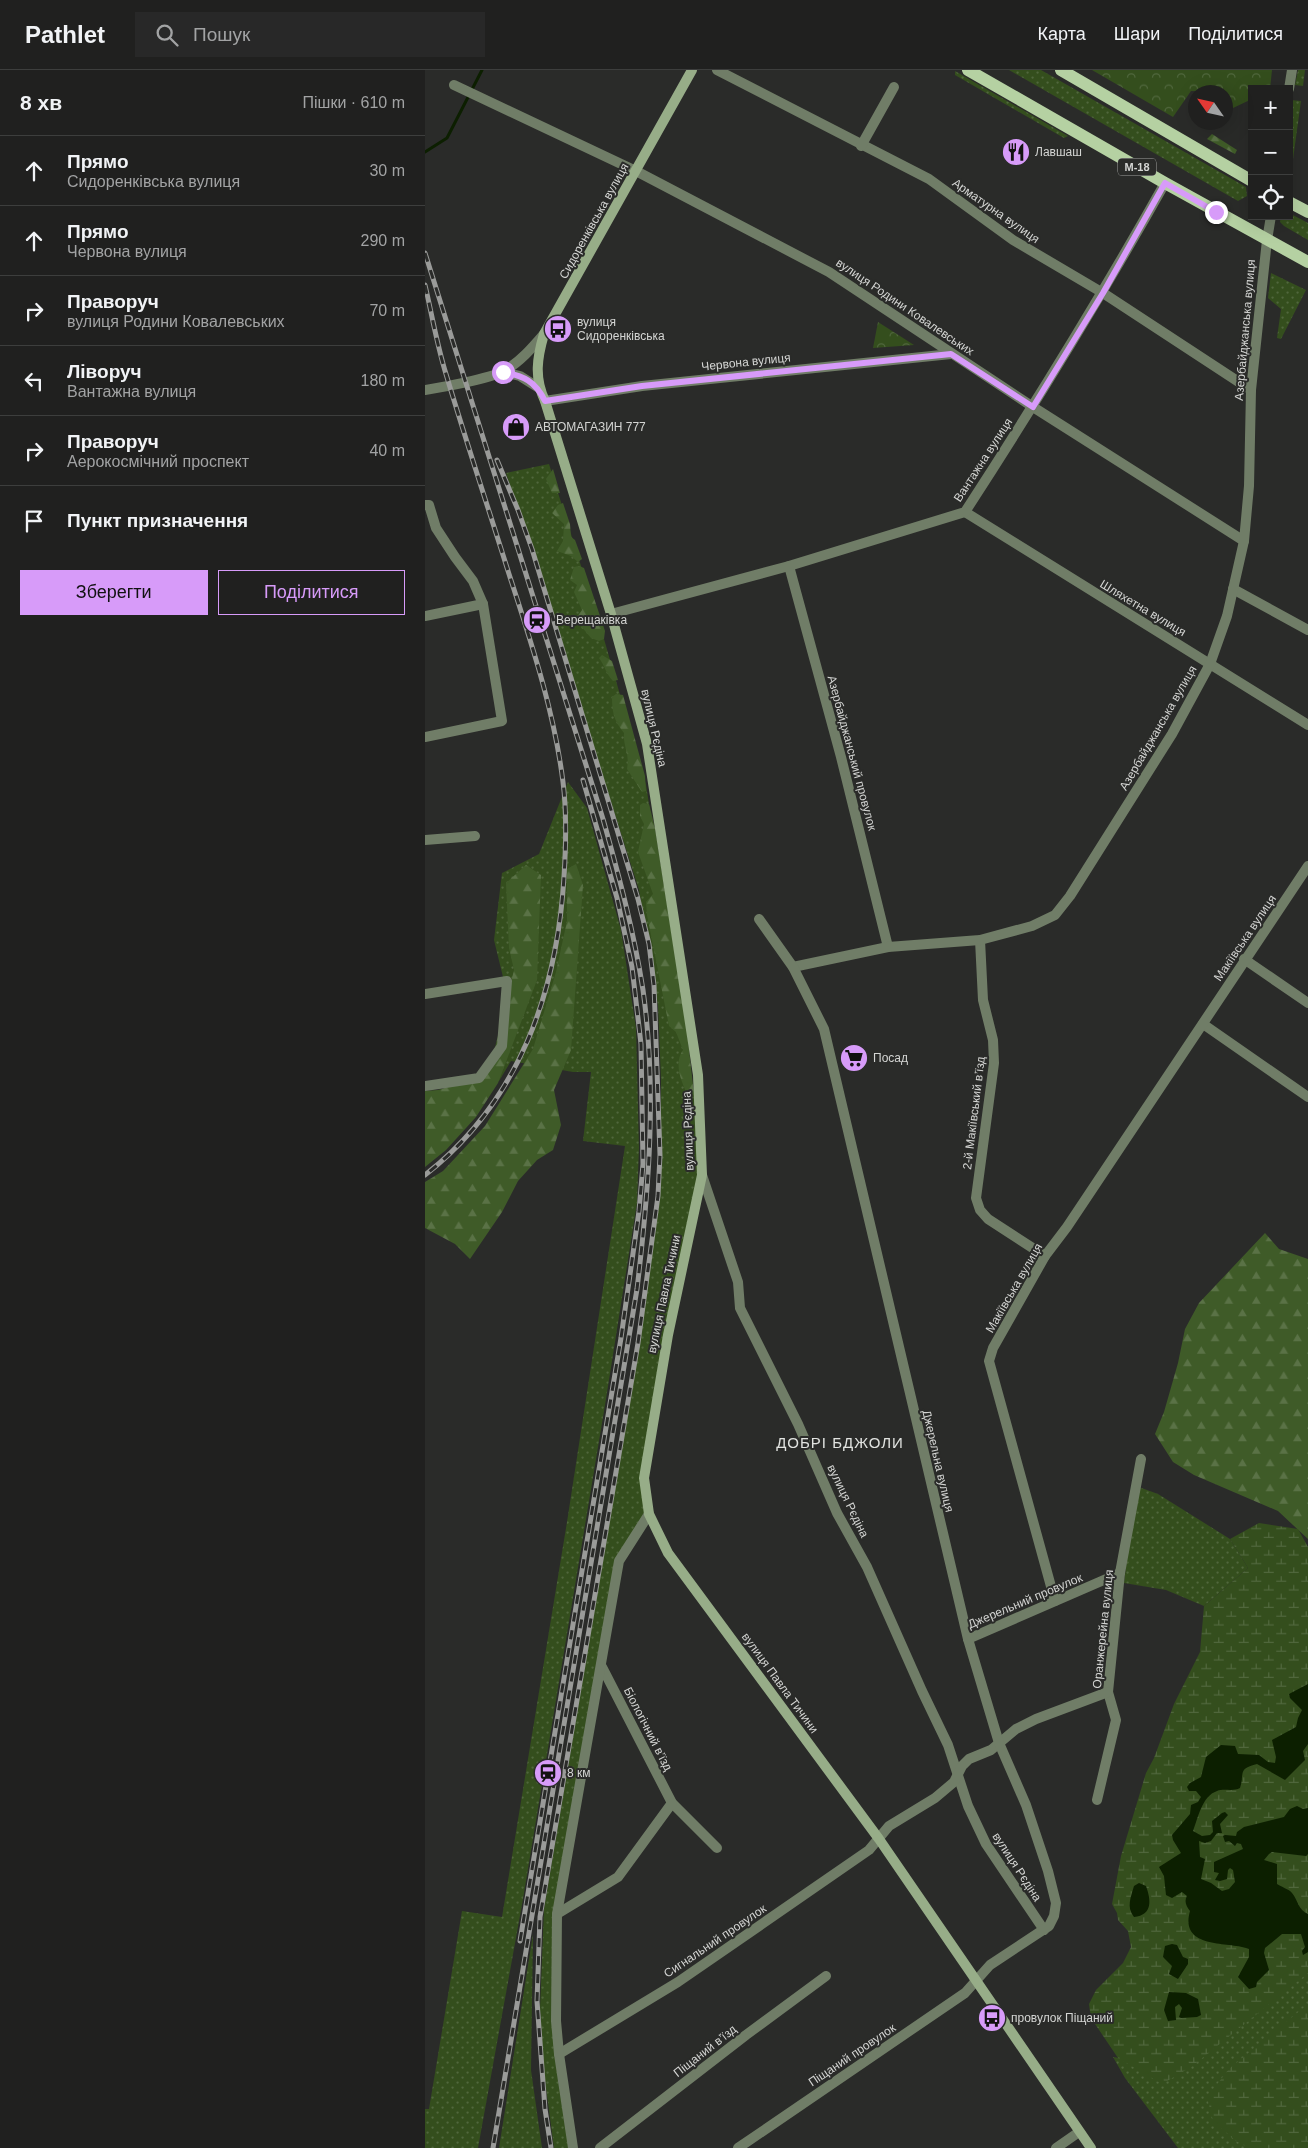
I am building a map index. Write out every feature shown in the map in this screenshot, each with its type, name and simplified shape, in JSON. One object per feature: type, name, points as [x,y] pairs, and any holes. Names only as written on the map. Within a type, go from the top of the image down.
[{"type":"main road","name":"Сидоренківська вулиця","points":[[544,334],[692,70]]},
{"type":"main road","name":"М-18","points":[[968,70],[1165,183],[1308,262]]},
{"type":"main road","points":[[1061,70],[1248,178]]},
{"type":"main road","points":[[1293,204],[1308,212]]},
{"type":"main road","name":"вулиця Рєдіна","points":[[544,334],[538,356],[539,388],[545,401],[611,614],[647,744],[698,1075],[702,1176]]},
{"type":"main road","name":"вулиця Павла Тичини","points":[[702,1176],[668,1335],[644,1478],[649,1514],[668,1553],[879,1839],[1091,2148]]},
{"type":"street","name":"Арматурна вулиця","points":[[717,70],[861,146],[929,179],[1013,240],[1103,293],[1251,390]]},
{"type":"street","points":[[1289,85],[1291,70]]},
{"type":"street","name":"вулиця Родини Ковалевських","points":[[454,84],[636,171],[829,272],[951,354],[1244,541]]},
{"type":"street","points":[[861,146],[894,87]]},
{"type":"street","name":"Вантажна вулиця","points":[[611,614],[789,566],[965,512],[1033,407],[1103,293],[1165,183]]},
{"type":"street","name":"Азербайджанська вулиця","points":[[793,967],[888,947],[980,940],[1033,926],[1055,915],[1070,896],[1171,734],[1210,664],[1227,616],[1244,541],[1249,486],[1251,390],[1270,220]]},
{"type":"street","name":"Сидоренківська вулиця","points":[[425,390],[450,386],[503,372],[530,351],[544,334]]},
{"type":"street","name":"Червона вулиця","points":[[545,401],[642,386],[951,354]]},
{"type":"street","points":[[503,372],[520,376],[539,388]]},
{"type":"street","points":[[425,505],[429,505],[436,528],[473,581],[483,604],[502,721],[425,737]]},
{"type":"street","name":"Шляхетна вулиця","points":[[965,512],[1308,725]]},
{"type":"street","name":"Азербайджанський провулок","points":[[789,566],[841,757],[888,947]]},
{"type":"street","points":[[1233,589],[1308,630]]},
{"type":"street","points":[[425,616],[483,604]]},
{"type":"street","points":[[425,840],[475,836]]},
{"type":"street","name":"Макіївська вулиця","points":[[1055,1601],[989,1361],[993,1348],[1045,1256],[1067,1227],[1308,866]]},
{"type":"street","name":"Джерельна вулиця","points":[[759,919],[793,967],[824,1029],[967,1640],[999,1743],[1026,1805],[1049,1871],[1056,1903],[1054,1916],[1049,1926],[990,1965],[977,1982]]},
{"type":"street","name":"2-й Макіївський в’їзд","points":[[980,940],[983,1000],[993,1040],[994,1063],[976,1198],[980,1210],[988,1219],[1045,1256]]},
{"type":"street","points":[[1245,959],[1308,1002]]},
{"type":"street","points":[[425,994],[507,981],[502,1046],[479,1078],[425,1086]]},
{"type":"street","points":[[1203,1024],[1308,1097]]},
{"type":"street","name":"вулиця Рєдіна","points":[[702,1176],[738,1282],[740,1308],[799,1424],[837,1513],[867,1567],[922,1692],[948,1745],[968,1806],[986,1844],[1044,1930]]},
{"type":"street","name":"Оранжерейна вулиця","points":[[1097,1800],[1116,1720],[1108,1692],[1120,1574],[1141,1460]]},
{"type":"street","points":[[573,2148],[556,2021],[557,1914],[602,1667],[609,1613],[619,1561],[649,1514]]},
{"type":"street","name":"Джерельний провулок","points":[[967,1640],[1120,1574]]},
{"type":"street","name":"Біологічний в’їзд","points":[[602,1667],[672,1803],[717,1848]]},
{"type":"street","name":"Сигнальний провулок","points":[[559,2054],[678,1982],[869,1850],[889,1826],[935,1798],[954,1782],[969,1760],[991,1750],[1016,1729],[1036,1719],[1108,1692]]},
{"type":"street","points":[[557,1914],[619,1877],[672,1803]]},
{"type":"street","name":"Піщаний в’їзд","points":[[600,2148],[826,1976]]},
{"type":"street","name":"Піщаний провулок","points":[[739,2148],[965,1993],[977,1982]]},
{"type":"street","points":[[1056,2148],[1079,2132]]},
{"type":"green space","points":[[1009,70],[1041,70],[1246,187],[1247,196],[1238,201]]},
{"type":"green space","points":[[1092,70],[1272,70],[1270,85],[1248,85],[1248,101],[1233,108],[1233,85],[1188,85],[1188,95],[1173,117]]},
{"type":"green space","points":[[1298,70],[1305,70],[1303,86],[1295,85]]},
{"type":"green space","points":[[955,71],[1068,136],[1064,138],[955,75]]},
{"type":"green space","points":[[1293,100],[1301,101],[1293,159]]},
{"type":"green space","points":[[1212,134],[1237,150],[1235,154],[1207,139]]},
{"type":"green space","points":[[1293,215],[1308,223],[1308,240],[1284,226],[1280,220],[1293,220]]},
{"type":"green space","points":[[1271,273],[1306,290],[1281,339],[1277,338],[1281,309],[1268,298]]},
{"type":"green space","points":[[878,322],[914,345],[873,348]]},
{"type":"green space","points":[[549,464],[604,639],[646,785],[694,1092],[699,1174],[644,1478],[649,1514],[619,1561],[558,1913],[559,2054],[573,2148],[554,2148],[544,2073],[540,2009],[544,1909],[641,1331],[660,1193],[661,1080],[658,1006],[639,890],[506,473]]},
{"type":"green space","points":[[553,469],[560,493],[552,493],[546,479]]},
{"type":"green space","points":[[563,503],[570,524],[571,537],[575,540],[582,559],[578,562],[571,556],[557,551],[563,541],[564,524],[552,513],[558,505]]},
{"type":"green space","points":[[574,567],[584,568],[605,631],[604,639],[599,641],[591,638],[575,619],[582,610],[574,592],[577,585],[570,580]]},
{"type":"green space","points":[[602,655],[612,661],[618,680],[613,681],[609,676],[599,658]]},
{"type":"green space","points":[[616,694],[623,695],[645,776],[646,791],[642,792],[627,769],[628,759],[624,733],[614,716],[612,707],[612,697]]},
{"type":"green space","points":[[568,782],[587,808],[621,930],[636,1028],[639,1148],[637,1203],[523,1899],[478,2148],[425,2148],[425,2109],[429,2109],[462,1911],[502,1917],[567,1522],[625,1146],[583,1141],[591,1072],[573,1072],[511,1061],[499,1081],[479,1078],[502,1043],[503,977],[494,940],[502,873],[539,854]]},
{"type":"green space","points":[[643,803],[649,804],[655,828],[687,1031],[694,1095],[689,1098],[681,1080],[679,1067],[680,1055],[683,1050],[676,1032],[669,1026],[647,915],[646,902],[653,894],[638,852],[644,824],[640,816],[640,805]]},
{"type":"green space","points":[[576,864],[583,885],[571,1050],[554,1090],[561,1125],[553,1150],[537,1160],[518,1181],[502,1212],[470,1259],[455,1244],[425,1228],[425,1182],[443,1171],[485,1126],[533,1049],[556,972],[567,921],[567,869]]},
{"type":"green space","points":[[526,865],[541,875],[537,980],[498,1083],[476,1117],[446,1150],[425,1167],[425,1091],[438,1090],[478,1078],[492,1060],[514,970],[509,948],[506,883]]},
{"type":"green space","points":[[1265,1233],[1279,1249],[1308,1259],[1308,1539],[1278,1511],[1194,1475],[1173,1462],[1155,1434],[1164,1412],[1178,1363],[1185,1329],[1199,1303]]},
{"type":"green space","points":[[1136,1486],[1158,1494],[1230,1539],[1248,1568],[1204,1606],[1166,1590],[1124,1583]]},
{"type":"green space","points":[[1259,1523],[1298,1529],[1308,1547],[1308,1973],[1191,2067],[1162,2084],[1118,2058],[1091,2018],[1089,2004],[1096,1990],[1123,1963],[1131,1947],[1128,1931],[1118,1920],[1117,1913],[1112,1904],[1121,1856],[1146,1773],[1154,1758],[1174,1704],[1200,1652],[1204,1606],[1248,1568],[1230,1539]]},
{"type":"green space","points":[[533,1934],[531,2070],[542,2148],[499,2148]]},
{"type":"green space","points":[[1308,1956],[1308,2009],[1250,2148],[1178,2148],[1125,2078],[1113,2057],[1179,2067]]},
{"type":"green space","points":[[1308,2004],[1308,2148],[1249,2148],[1236,2141],[1213,2121],[1207,2097],[1229,2069]]},
{"type":"shaded area","points":[[1308,1684],[1308,1744],[1303,1751],[1305,1760],[1285,1780],[1257,1764],[1247,1768],[1243,1772],[1240,1788],[1220,1790],[1212,1794],[1204,1802],[1193,1831],[1202,1836],[1210,1835],[1213,1832],[1212,1821],[1222,1813],[1225,1812],[1228,1815],[1220,1824],[1222,1833],[1217,1833],[1211,1841],[1205,1843],[1199,1841],[1200,1857],[1205,1859],[1201,1879],[1222,1891],[1229,1889],[1235,1882],[1233,1870],[1230,1868],[1228,1870],[1227,1879],[1215,1880],[1219,1873],[1214,1872],[1214,1862],[1243,1849],[1241,1844],[1237,1843],[1235,1846],[1229,1841],[1225,1842],[1223,1836],[1236,1836],[1237,1832],[1244,1827],[1284,1817],[1290,1809],[1297,1806],[1303,1809],[1308,1808],[1308,1854],[1306,1856],[1272,1852],[1264,1860],[1277,1864],[1277,1884],[1291,1892],[1300,1907],[1308,1914],[1308,1952],[1303,1955],[1302,1951],[1305,1947],[1301,1934],[1282,1934],[1265,1948],[1264,1953],[1269,1970],[1257,1982],[1256,1987],[1249,1989],[1238,1977],[1249,1957],[1249,1949],[1208,1942],[1192,1932],[1189,1924],[1190,1911],[1186,1902],[1187,1896],[1182,1892],[1172,1898],[1166,1895],[1164,1876],[1159,1867],[1181,1853],[1172,1835],[1190,1814],[1191,1805],[1198,1802],[1201,1797],[1196,1791],[1189,1791],[1187,1787],[1190,1783],[1201,1777],[1206,1757],[1221,1745],[1235,1746],[1238,1754],[1259,1755],[1268,1762],[1275,1763],[1276,1757],[1272,1740],[1296,1727],[1302,1710],[1290,1698],[1289,1694]]},
{"type":"shaded area","points":[[1139,1883],[1146,1886],[1149,1906],[1145,1913],[1134,1917],[1130,1909],[1130,1902],[1134,1886]]},
{"type":"shaded area","points":[[1177,1945],[1183,1957],[1188,1959],[1188,1964],[1178,1979],[1169,1974],[1172,1966],[1163,1957],[1165,1946]]},
{"type":"shaded area","points":[[1169,1992],[1186,1993],[1198,1999],[1201,2015],[1197,2017],[1179,2017],[1182,2008],[1179,2004],[1175,2007],[1176,2020],[1168,2021],[1164,2010]]},
{"type":"waterway","points":[[425,152],[447,138],[482,70]]},
{"type":"railway","points":[[425,253],[609,840],[626,904],[639,968],[650,1065],[648,1177],[637,1289],[493,2148]]},
{"type":"railway","points":[[425,285],[446,374],[548,702],[563,782],[566,829],[560,920],[553,962],[542,1003],[527,1042],[508,1079],[485,1114],[458,1146],[425,1175]]},
{"type":"railway","points":[[497,460],[532,549],[638,899],[649,944],[654,985],[660,1155],[658,1196],[638,1343],[540,1917],[537,2001],[545,2109],[551,2148]]},
{"type":"railway","points":[[520,1941],[621,1338],[639,1211],[643,1164],[641,1044],[632,967],[617,898],[583,780]]},
{"type":"place","name":"Лавшаш","points":[[1016,152]]},
{"type":"place","name":"вулиця Сидоренківська","points":[[558,329]]},
{"type":"place","name":"АВТОМАГАЗИН 777","points":[[516,427]]},
{"type":"place","name":"Верещаківка","points":[[537,620]]},
{"type":"place","name":"Посад","points":[[854,1058]]},
{"type":"place","name":"8 км","points":[[548,1773]]},
{"type":"place","name":"провулок Піщаний","points":[[992,2018]]},
{"type":"district","name":"ДОБРІ БДЖОЛИ","points":[[840,1443]]},
{"type":"route","points":[[503,372],[529,380],[539,388],[545,401],[642,386],[951,354],[1033,407],[1103,293],[1165,183],[1216,212]]}]
